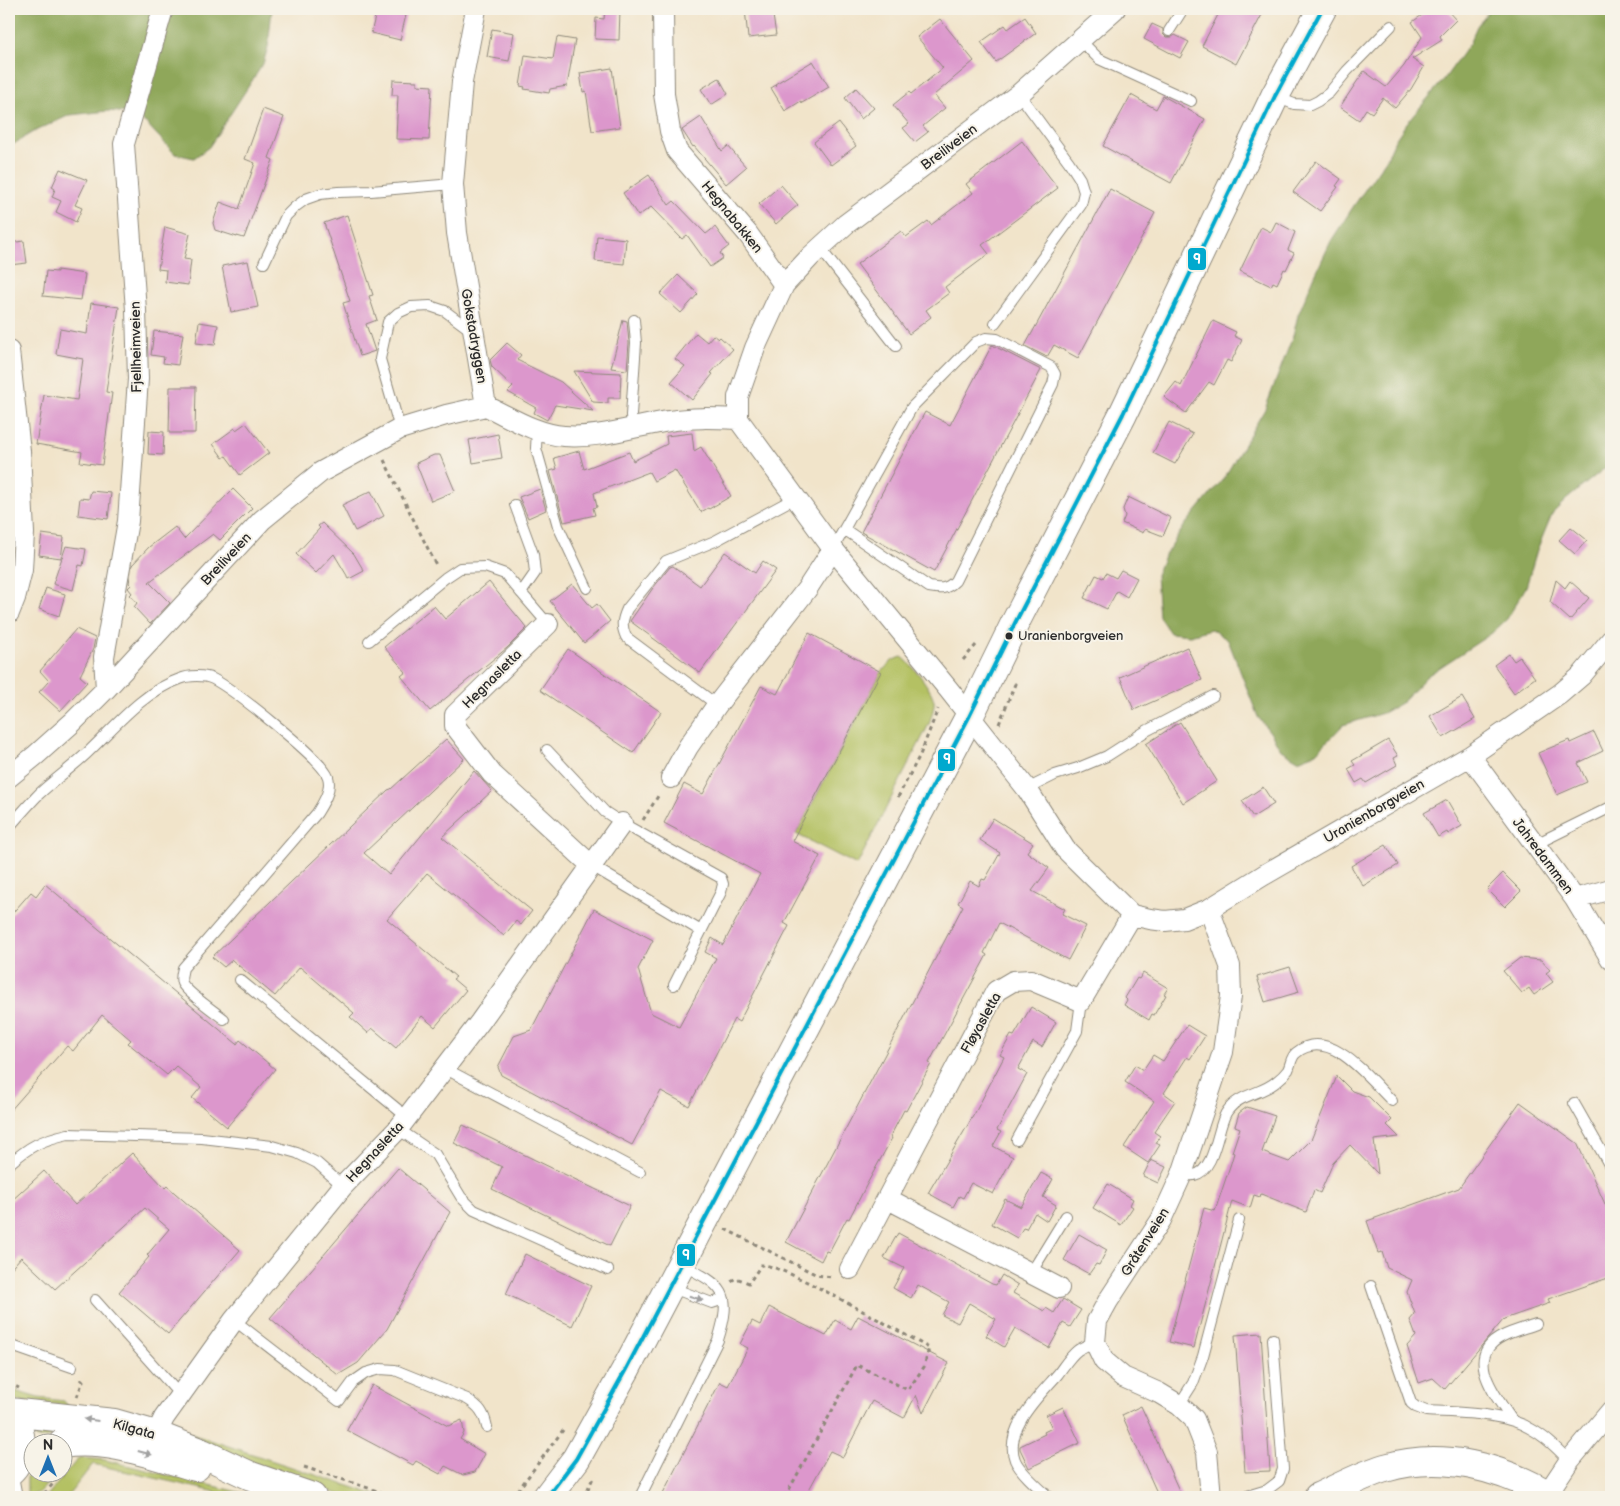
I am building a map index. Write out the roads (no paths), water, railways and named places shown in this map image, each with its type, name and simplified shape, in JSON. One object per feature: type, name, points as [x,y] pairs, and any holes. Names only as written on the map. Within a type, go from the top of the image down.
[{"type":"main road","points":[[547,1497],[576,1459],[625,1371],[969,717],[1011,631],[1123,414],[1275,96],[1322,9]]},
{"type":"main road","points":[[9,1414],[15,1422],[20,1435],[21,1447],[18,1463]]},
{"type":"main road","name":"Kilgata","points":[[9,1414],[114,1423],[156,1435],[202,1453],[252,1476],[312,1497]]},
{"type":"main road","name":"Kilgata","points":[[72,1442],[99,1443],[199,1467],[252,1476]]},
{"type":"main road","points":[[565,1497],[576,1459]]},
{"type":"main road","points":[[1318,1497],[1384,1468],[1406,1463],[1429,1461],[1452,1461],[1478,1466],[1504,1474],[1550,1496]]},
{"type":"street","name":"Fjellheimveien","points":[[106,689],[104,657],[128,521],[138,379],[136,310],[124,144],[162,9]]},
{"type":"street","name":"Gokstadryggen","points":[[476,9],[462,82],[453,184],[457,233],[486,406]]},
{"type":"street","name":"Hegnabakken","points":[[663,9],[664,94],[670,131],[677,151],[748,234],[784,285]]},
{"type":"street","name":"Breiliveien","points":[[784,285],[846,224],[1019,94],[1115,9]]},
{"type":"street","points":[[784,285],[755,348],[738,397],[738,419],[832,548],[1027,789],[1066,849],[1132,915],[1081,1001]]},
{"type":"street","points":[[9,351],[20,451],[24,533],[22,570],[11,603]]},
{"type":"street","name":"Breiliveien","points":[[9,777],[44,748],[106,689],[262,520],[321,472],[400,430],[446,415],[486,406]]},
{"type":"street","points":[[486,406],[537,430],[564,436],[595,435],[700,417],[738,419]]},
{"type":"street","points":[[671,778],[688,747],[717,705],[807,589],[832,548]]},
{"type":"street","name":"Hegnasletta","points":[[548,624],[455,715],[455,726],[492,774],[592,866]]},
{"type":"street","name":"Uranienborgveien","points":[[1132,915],[1165,921],[1184,919],[1209,909],[1264,875],[1470,756],[1560,694],[1581,676],[1611,640]]},
{"type":"street","name":"Jahredammen","points":[[1470,756],[1576,900],[1611,959]]},
{"type":"street","name":"Hegnasletta","points":[[156,1435],[164,1418],[234,1320],[343,1186],[402,1123],[480,1022],[592,866],[629,827]]},
{"type":"street","points":[[1576,900],[1611,889]]},
{"type":"street","name":"Gråtenveien","points":[[1095,1342],[1098,1321],[1108,1300],[1161,1220],[1182,1174],[1223,1052],[1232,996],[1230,966],[1209,909]]},
{"type":"street","name":"Fløyasletta","points":[[850,1269],[996,991],[1012,980],[1030,980],[1081,1001]]},
{"type":"street","points":[[888,1198],[1058,1288]]},
{"type":"street","points":[[1095,1342],[1104,1361],[1123,1377],[1159,1393],[1179,1405],[1194,1419],[1207,1452],[1211,1497]]},
{"type":"street","points":[[1550,1496],[1569,1461],[1611,1411]]},
{"type":"lane","points":[[1169,31],[1183,9]]},
{"type":"lane","points":[[1275,96],[1294,104],[1310,105],[1318,101],[1329,93],[1392,26]]},
{"type":"lane","points":[[1080,40],[1099,59],[1191,101]]},
{"type":"lane","points":[[995,323],[1081,205],[1084,192],[1080,179],[1069,162],[1019,94]]},
{"type":"lane","points":[[264,263],[286,216],[294,207],[306,199],[320,194],[338,192],[453,184]]},
{"type":"lane","points":[[820,248],[896,346]]},
{"type":"lane","points":[[400,430],[380,359],[388,322],[398,313],[411,307],[430,306],[445,311],[473,332]]},
{"type":"lane","points":[[632,428],[631,415],[636,343],[634,320]]},
{"type":"lane","points":[[832,548],[912,407],[976,342],[986,338],[997,339],[1051,367],[1055,374],[1053,384],[955,581],[950,586],[941,590],[929,587],[844,529]]},
{"type":"lane","points":[[537,430],[536,448],[558,526],[587,588]]},
{"type":"lane","points":[[717,705],[626,637],[622,628],[623,618],[627,610],[666,561],[715,541],[795,498]]},
{"type":"lane","points":[[515,505],[533,554],[535,573],[521,593]]},
{"type":"lane","points":[[369,641],[445,578],[460,568],[485,567],[505,574],[548,624]]},
{"type":"lane","points":[[9,827],[39,794],[84,756],[135,708],[157,690],[180,678],[192,676],[212,678],[271,721],[321,766],[328,778],[328,789],[326,799],[317,813],[183,968],[181,983],[224,1019]]},
{"type":"lane","points":[[1027,789],[1055,775],[1107,756],[1146,731],[1213,696]]},
{"type":"lane","points":[[547,750],[605,812],[721,878],[723,884],[721,892],[674,985]]},
{"type":"lane","points":[[1534,845],[1611,807]]},
{"type":"lane","points":[[592,866],[701,931]]},
{"type":"lane","points":[[240,980],[435,1154],[460,1196],[474,1210],[608,1270]]},
{"type":"lane","points":[[1017,1140],[1077,1031],[1081,1001]]},
{"type":"lane","points":[[1182,1174],[1193,1175],[1203,1171],[1208,1163],[1224,1115],[1232,1104],[1275,1084],[1287,1072],[1294,1055],[1314,1044],[1328,1046],[1345,1054],[1392,1101]]},
{"type":"lane","points":[[444,1068],[640,1172]]},
{"type":"lane","points":[[1574,1103],[1611,1168]]},
{"type":"lane","points":[[9,1164],[27,1148],[47,1139],[68,1134],[202,1138],[272,1146],[297,1154],[317,1163],[343,1186]]},
{"type":"lane","points":[[1031,1273],[1066,1216]]},
{"type":"lane","points":[[1179,1405],[1193,1383],[1203,1356],[1239,1220]]},
{"type":"lane","points":[[640,1497],[718,1340],[724,1320],[724,1300],[719,1287],[701,1274],[675,1276]]},
{"type":"lane","points":[[675,1276],[689,1296],[712,1302],[724,1300]]},
{"type":"lane","points":[[1371,1286],[1411,1404],[1416,1408],[1426,1410],[1512,1420],[1530,1428],[1552,1443],[1569,1461]]},
{"type":"lane","points":[[95,1300],[180,1395]]},
{"type":"lane","points":[[234,1320],[339,1401],[353,1382],[366,1373],[380,1369],[395,1370],[468,1399],[478,1406],[484,1415],[487,1427]]},
{"type":"lane","points":[[1512,1420],[1486,1380],[1483,1365],[1485,1354],[1491,1344],[1502,1336],[1536,1324]]},
{"type":"lane","points":[[1244,1497],[1267,1490],[1279,1481],[1283,1469],[1273,1339]]},
{"type":"lane","points":[[1048,1497],[1027,1476],[1015,1460],[1015,1434],[1020,1420],[1078,1350],[1095,1342]]},
{"type":"lane","points":[[9,1345],[72,1368]]},
{"type":"lane","points":[[17,1497],[18,1463]]},
{"type":"place","name":"Uranienborgveien","points":[[1009,636]]}]
